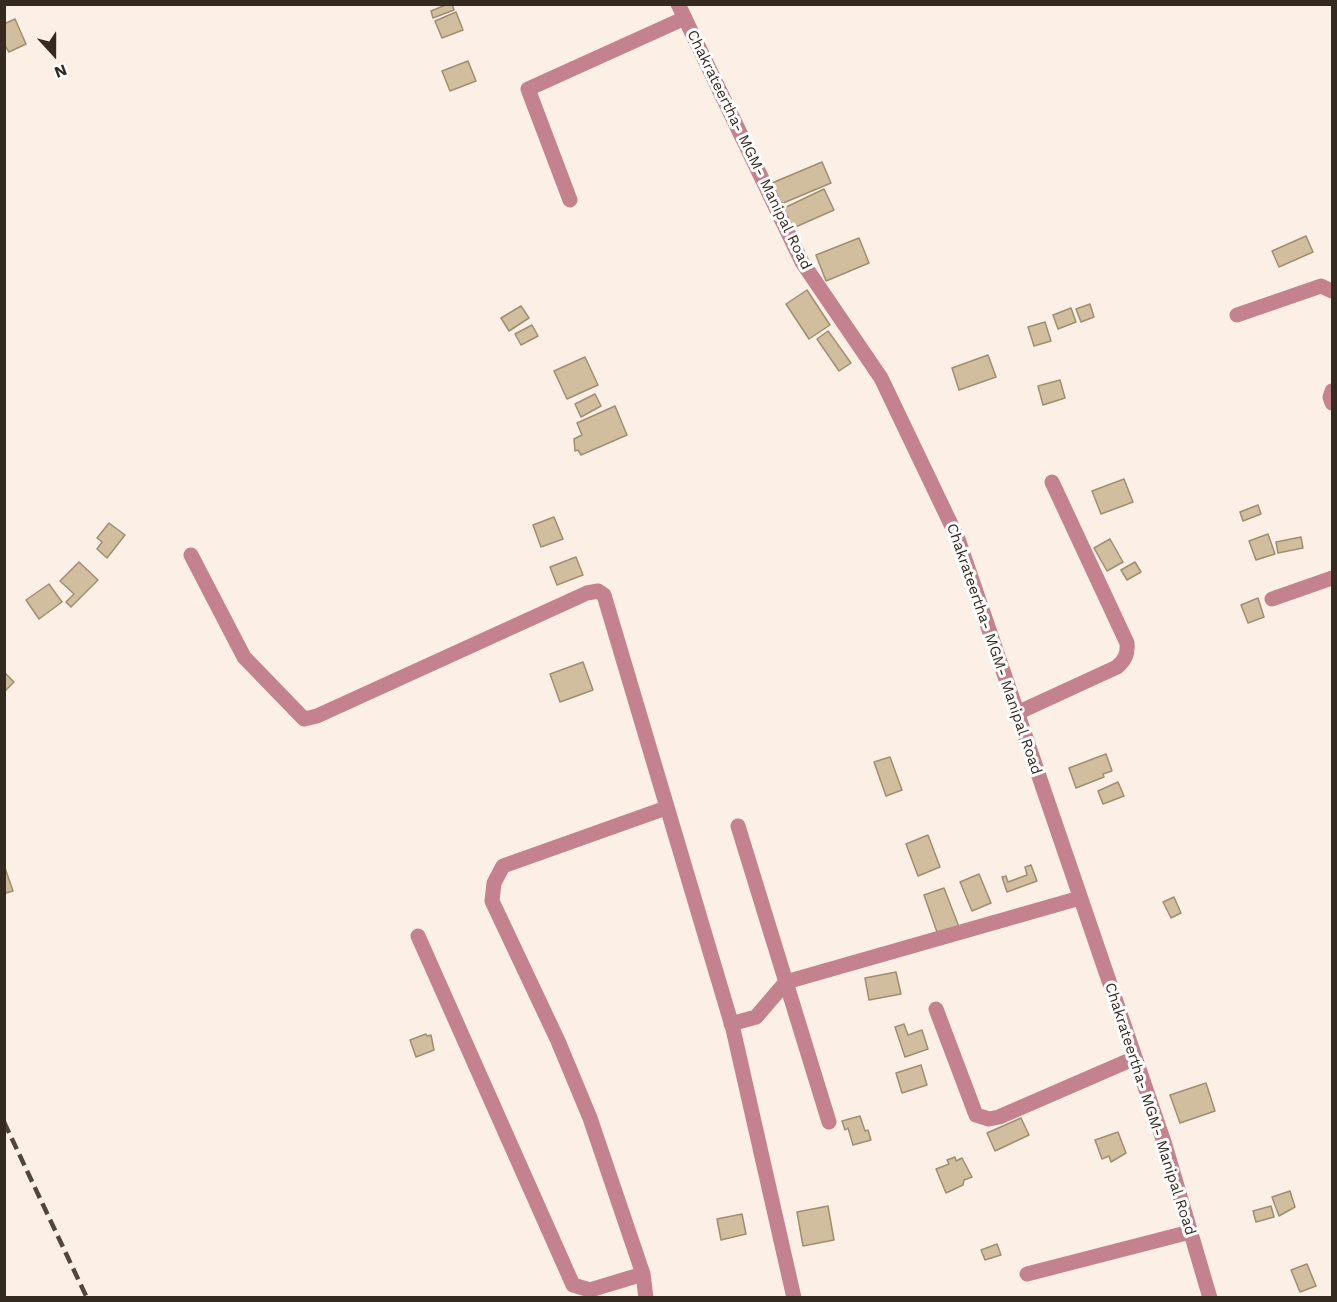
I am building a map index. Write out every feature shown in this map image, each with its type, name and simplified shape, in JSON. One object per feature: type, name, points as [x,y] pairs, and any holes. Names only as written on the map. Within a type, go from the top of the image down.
[{"type":"street","points":[[570,200],[528,89],[682,11]]},
{"type":"street","name":"Chakrateertha- MGM- Manipal Road","points":[[682,11],[802,262],[881,378],[953,528],[1135,1058],[1210,1298]]},
{"type":"street","points":[[1237,315],[1321,286],[1332,291]]},
{"type":"street","points":[[1332,391],[1332,403]]},
{"type":"street","points":[[1017,713],[1117,667],[1128,652],[1127,643],[1052,482]]},
{"type":"street","points":[[191,555],[244,657],[303,719],[317,716],[587,593],[598,591],[604,595],[732,1024],[794,1298]]},
{"type":"street","points":[[1272,599],[1332,578]]},
{"type":"street","points":[[646,1298],[643,1274],[590,1118],[558,1041],[492,901],[494,883],[503,866],[666,808]]},
{"type":"street","points":[[738,826],[829,1122]]},
{"type":"street","points":[[732,1024],[756,1017],[786,982],[1080,898]]},
{"type":"street","points":[[418,936],[573,1285],[590,1290],[643,1274]]},
{"type":"street","points":[[936,1009],[976,1115],[989,1119],[999,1117],[1135,1058]]},
{"type":"street","points":[[1027,1274],[1190,1232]]},
{"type":"building","points":[[452,4],[454,10],[433,18],[431,11]]},
{"type":"building","points":[[456,12],[463,30],[442,38],[435,21]]},
{"type":"building","points":[[15,19],[26,44],[9,52],[4,44],[4,24]]},
{"type":"building","points":[[468,61],[476,81],[450,91],[442,71]]},
{"type":"building","points":[[822,162],[831,183],[781,204],[772,183]]},
{"type":"building","points":[[824,189],[834,210],[791,229],[782,209]]},
{"type":"building","points":[[1306,236],[1313,252],[1279,267],[1272,251]]},
{"type":"building","points":[[859,238],[869,263],[826,281],[816,255]]},
{"type":"building","points":[[807,290],[830,325],[809,339],[786,304]]},
{"type":"building","points":[[1090,304],[1094,317],[1081,322],[1076,309]]},
{"type":"building","points":[[521,306],[529,318],[509,331],[501,318]]},
{"type":"building","points":[[1071,308],[1076,322],[1058,329],[1053,315]]},
{"type":"building","points":[[1045,322],[1051,341],[1034,346],[1028,327]]},
{"type":"building","points":[[532,325],[538,336],[521,345],[515,334]]},
{"type":"building","points":[[828,331],[851,363],[839,371],[817,339]]},
{"type":"building","points":[[988,355],[996,377],[959,390],[952,368]]},
{"type":"building","points":[[585,357],[598,385],[567,399],[554,371]]},
{"type":"building","points":[[1060,380],[1065,398],[1043,405],[1038,386]]},
{"type":"building","points":[[595,394],[601,406],[581,417],[575,404]]},
{"type":"building","points":[[615,406],[627,435],[581,455],[578,450],[575,451],[574,439],[582,435],[577,423]]},
{"type":"building","points":[[1124,479],[1133,502],[1101,514],[1092,491]]},
{"type":"building","points":[[1258,505],[1261,514],[1243,521],[1240,512]]},
{"type":"building","points":[[554,517],[563,539],[541,547],[533,525]]},
{"type":"building","points":[[109,523],[125,535],[107,558],[97,549],[102,542],[97,538]]},
{"type":"building","points":[[1268,534],[1275,554],[1256,560],[1249,541]]},
{"type":"building","points":[[1301,537],[1303,548],[1278,553],[1276,542]]},
{"type":"building","points":[[1110,539],[1123,562],[1107,571],[1094,548]]},
{"type":"building","points":[[576,557],[583,575],[557,585],[550,567]]},
{"type":"building","points":[[79,562],[98,580],[71,607],[66,602],[74,594],[60,581]]},
{"type":"building","points":[[1135,562],[1141,572],[1127,580],[1121,570]]},
{"type":"building","points":[[49,584],[62,602],[39,619],[26,600]]},
{"type":"building","points":[[1258,598],[1264,617],[1248,623],[1241,605]]},
{"type":"building","points":[[583,662],[593,690],[560,702],[550,674]]},
{"type":"building","points":[[4,672],[14,682],[4,692]]},
{"type":"building","points":[[1106,754],[1112,771],[1103,774],[1104,777],[1076,788],[1069,768]]},
{"type":"building","points":[[890,757],[902,790],[886,796],[874,762]]},
{"type":"building","points":[[1118,782],[1124,796],[1103,804],[1098,791]]},
{"type":"building","points":[[928,835],[940,867],[918,876],[906,844]]},
{"type":"building","points":[[4,865],[13,891],[6,893],[4,889]]},
{"type":"building","points":[[1031,865],[1037,881],[1007,892],[1002,877],[1006,876],[1008,882],[1027,875],[1025,867]]},
{"type":"building","points":[[979,874],[991,903],[972,911],[960,882]]},
{"type":"building","points":[[944,888],[959,927],[938,935],[924,895]]},
{"type":"building","points":[[1174,897],[1181,913],[1171,918],[1163,902]]},
{"type":"building","points":[[896,972],[901,994],[869,1000],[865,978]]},
{"type":"building","points":[[904,1024],[908,1035],[922,1030],[928,1049],[905,1057],[895,1027]]},
{"type":"building","points":[[426,1034],[431,1035],[434,1050],[416,1057],[410,1040]]},
{"type":"building","points":[[921,1065],[927,1085],[902,1093],[896,1073]]},
{"type":"building","points":[[1206,1083],[1215,1111],[1180,1123],[1170,1095]]},
{"type":"building","points":[[860,1116],[871,1140],[853,1145],[848,1128],[845,1130],[842,1121]]},
{"type":"building","points":[[1021,1118],[1029,1135],[995,1151],[987,1133]]},
{"type":"building","points":[[1118,1132],[1126,1153],[1111,1162],[1109,1156],[1102,1159],[1095,1140]]},
{"type":"building","points":[[955,1157],[956,1161],[962,1158],[972,1177],[964,1180],[963,1185],[946,1193],[936,1169],[949,1164],[947,1160]]},
{"type":"building","points":[[1290,1191],[1295,1207],[1279,1216],[1272,1197]]},
{"type":"building","points":[[828,1206],[834,1240],[803,1246],[797,1212]]},
{"type":"building","points":[[1271,1206],[1274,1217],[1256,1222],[1253,1211]]},
{"type":"building","points":[[742,1214],[746,1234],[721,1240],[717,1219]]},
{"type":"building","points":[[997,1244],[1001,1255],[985,1260],[981,1250]]},
{"type":"building","points":[[1307,1264],[1316,1286],[1300,1292],[1291,1270]]},
{"type":"railway","points":[[4,1122],[87,1298]]}]
